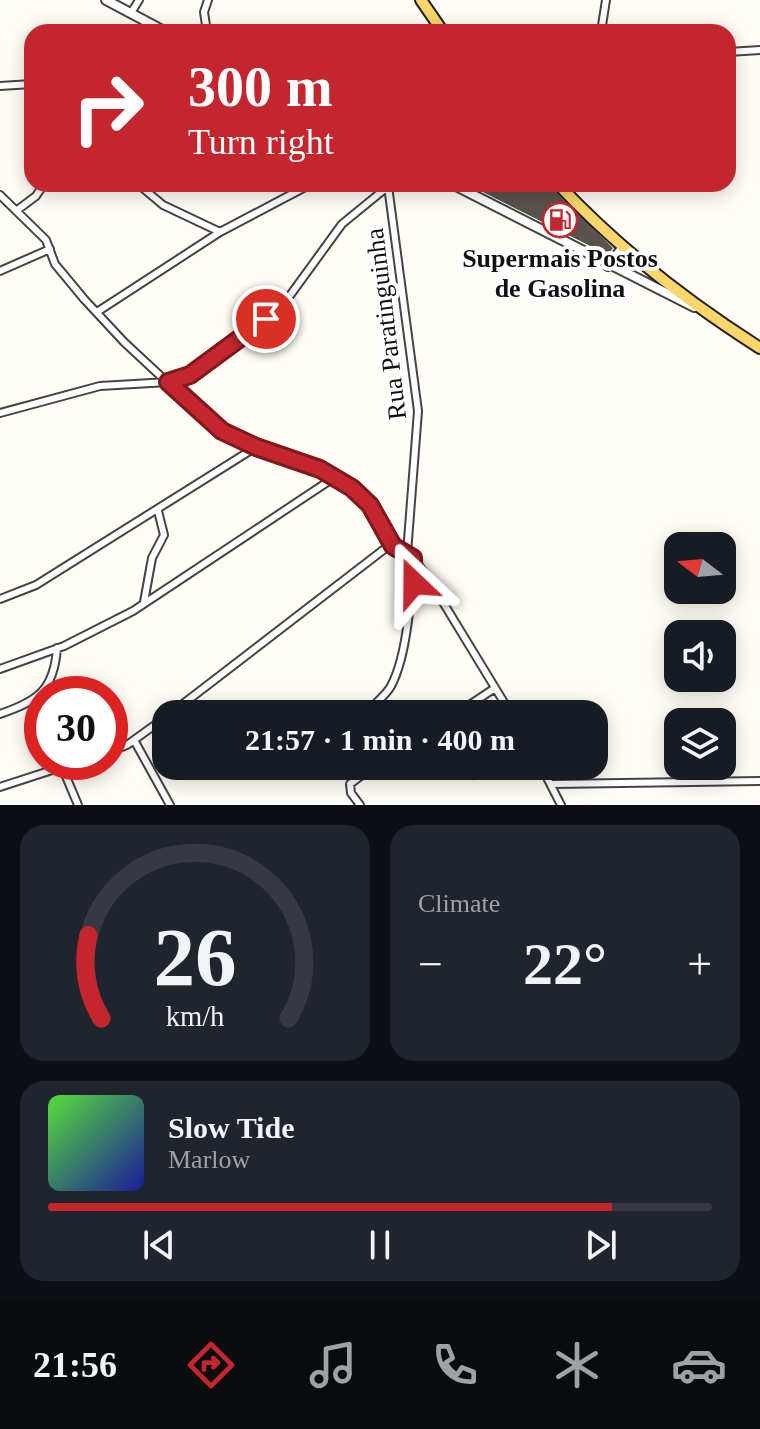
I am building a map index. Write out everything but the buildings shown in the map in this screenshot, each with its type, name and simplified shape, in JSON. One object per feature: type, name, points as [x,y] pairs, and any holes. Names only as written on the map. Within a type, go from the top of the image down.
[{"type":"main road","points":[[421,0],[438,24]]},
{"type":"main road","points":[[566,192],[665,289],[760,348]]},
{"type":"street","points":[[106,0],[151,24]]},
{"type":"street","points":[[131,13],[139,0]]},
{"type":"street","points":[[206,24],[204,12],[208,0]]},
{"type":"street","points":[[602,24],[606,0]]},
{"type":"street","points":[[736,52],[760,50]]},
{"type":"street","points":[[0,86],[24,84]]},
{"type":"street","points":[[16,211],[39,192]]},
{"type":"street","points":[[148,192],[163,205],[220,232]]},
{"type":"street","points":[[97,312],[220,232],[296,192]]},
{"type":"street","points":[[0,413],[100,386],[168,382],[190,375],[221,355],[286,301],[342,224],[381,192]]},
{"type":"street","name":"Rua Paratinguinha","points":[[379,700],[395,677],[413,597],[410,556],[418,422],[412,346],[391,192]]},
{"type":"street","points":[[467,192],[608,266],[665,289]]},
{"type":"street","points":[[1,197],[46,240],[55,264],[97,312],[216,427],[256,447],[335,477],[365,498],[391,544],[410,556],[502,700]]},
{"type":"street","points":[[608,266],[623,247]]},
{"type":"street","points":[[0,271],[50,249]]},
{"type":"street","points":[[0,599],[36,585],[256,447]]},
{"type":"street","points":[[0,669],[57,648],[133,611],[335,477]]},
{"type":"street","points":[[144,602],[152,558],[164,535],[158,511]]},
{"type":"street","points":[[188,700],[391,544]]},
{"type":"street","points":[[0,714],[26,705],[51,682],[57,648]]},
{"type":"street","points":[[477,700],[495,688]]},
{"type":"street","points":[[128,743],[152,727]]},
{"type":"street","points":[[134,740],[170,805]]},
{"type":"street","points":[[0,787],[24,779]]},
{"type":"street","points":[[67,780],[78,805]]},
{"type":"street","points":[[352,780],[349,787],[360,805]]},
{"type":"street","points":[[550,780],[561,805]]},
{"type":"street","points":[[553,784],[760,781]]},
{"type":"place","name":"Supermais Postos de Gasolina","points":[[560,220]]},
{"type":"route","points":[[266,319],[242,340],[190,375],[168,382],[222,431],[256,447],[320,469],[359,493],[370,505],[391,544],[413,558],[414,583]]}]
